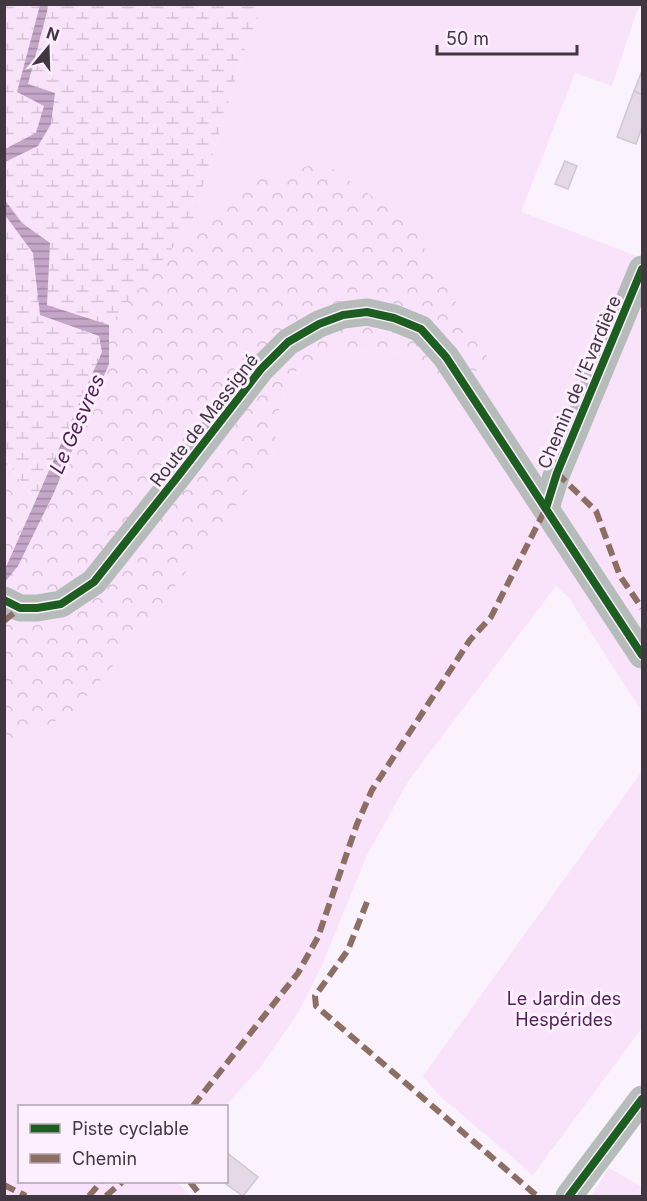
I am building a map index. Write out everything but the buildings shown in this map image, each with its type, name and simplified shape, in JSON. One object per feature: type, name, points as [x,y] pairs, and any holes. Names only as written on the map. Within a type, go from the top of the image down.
[{"type":"street","name":"Chemin de l’Evardière","points":[[546,508],[557,473],[642,269]]},
{"type":"street","name":"Route de Massigné","points":[[4,600],[20,608],[61,604],[94,582],[261,369],[288,342],[319,324],[344,315],[367,312],[394,318],[421,329],[446,357],[642,655]]},
{"type":"street","points":[[569,1197],[642,1099]]},
{"type":"green space","points":[[4,5],[263,5],[246,45],[191,226],[109,325],[102,352],[35,501],[5,459]]},
{"type":"green space","points":[[263,5],[641,5],[612,86],[575,73],[521,212],[642,258],[642,712],[569,598],[556,586],[409,780],[367,855],[322,965],[299,1011],[260,1068],[226,1105],[18,1105],[18,1183],[178,1183],[191,1196],[5,1196],[5,748],[74,711],[273,456],[280,406],[293,373],[337,348],[401,354],[447,387],[251,178],[191,226],[246,45]]},
{"type":"green space","points":[[324,163],[409,222],[491,363],[447,387],[401,354],[337,348],[293,373],[280,406],[273,456],[134,641],[74,711],[5,748],[5,582],[18,566],[53,495],[109,364],[109,325],[191,226],[251,178]]},
{"type":"green space","points":[[4,459],[35,501],[5,569],[4,569]]},
{"type":"green space","name":"Le Jardin des Hespérides","points":[[642,771],[642,1028],[533,1175],[440,1096],[423,1076]]},
{"type":"green space","points":[[609,1168],[642,1187],[642,1196],[591,1196]]},
{"type":"water","points":[[40,5],[48,5],[28,84],[55,93],[51,124],[38,146],[5,162],[5,149],[36,133],[44,106],[17,92]]},
{"type":"water","name":"Le Gesvres","points":[[4,199],[22,223],[50,243],[47,305],[109,325],[109,364],[53,495],[18,566],[5,582],[5,569],[102,352],[99,336],[40,315],[33,253],[5,215]]},
{"type":"marked path","points":[[557,473],[596,511],[620,576],[642,608]]},
{"type":"marked path","points":[[194,1105],[298,973],[318,937],[357,824],[372,790],[470,640],[491,617],[546,508]]},
{"type":"marked path","points":[[4,621],[20,608]]},
{"type":"marked path","points":[[367,902],[348,950],[315,996],[316,1006],[537,1196]]},
{"type":"marked path","points":[[89,1196],[100,1183]]},
{"type":"marked path","points":[[106,1196],[121,1183]]},
{"type":"marked path","points":[[191,1183],[201,1196]]},
{"type":"marked path","points":[[4,1185],[26,1196]]},
{"type":"cycle path","points":[[546,508],[557,473],[642,269]]},
{"type":"cycle path","points":[[4,600],[20,608],[61,604],[94,582],[261,369],[288,342],[319,324],[343,315],[367,312],[394,318],[421,329],[446,357],[642,655]]},
{"type":"cycle path","points":[[569,1196],[642,1099]]}]
